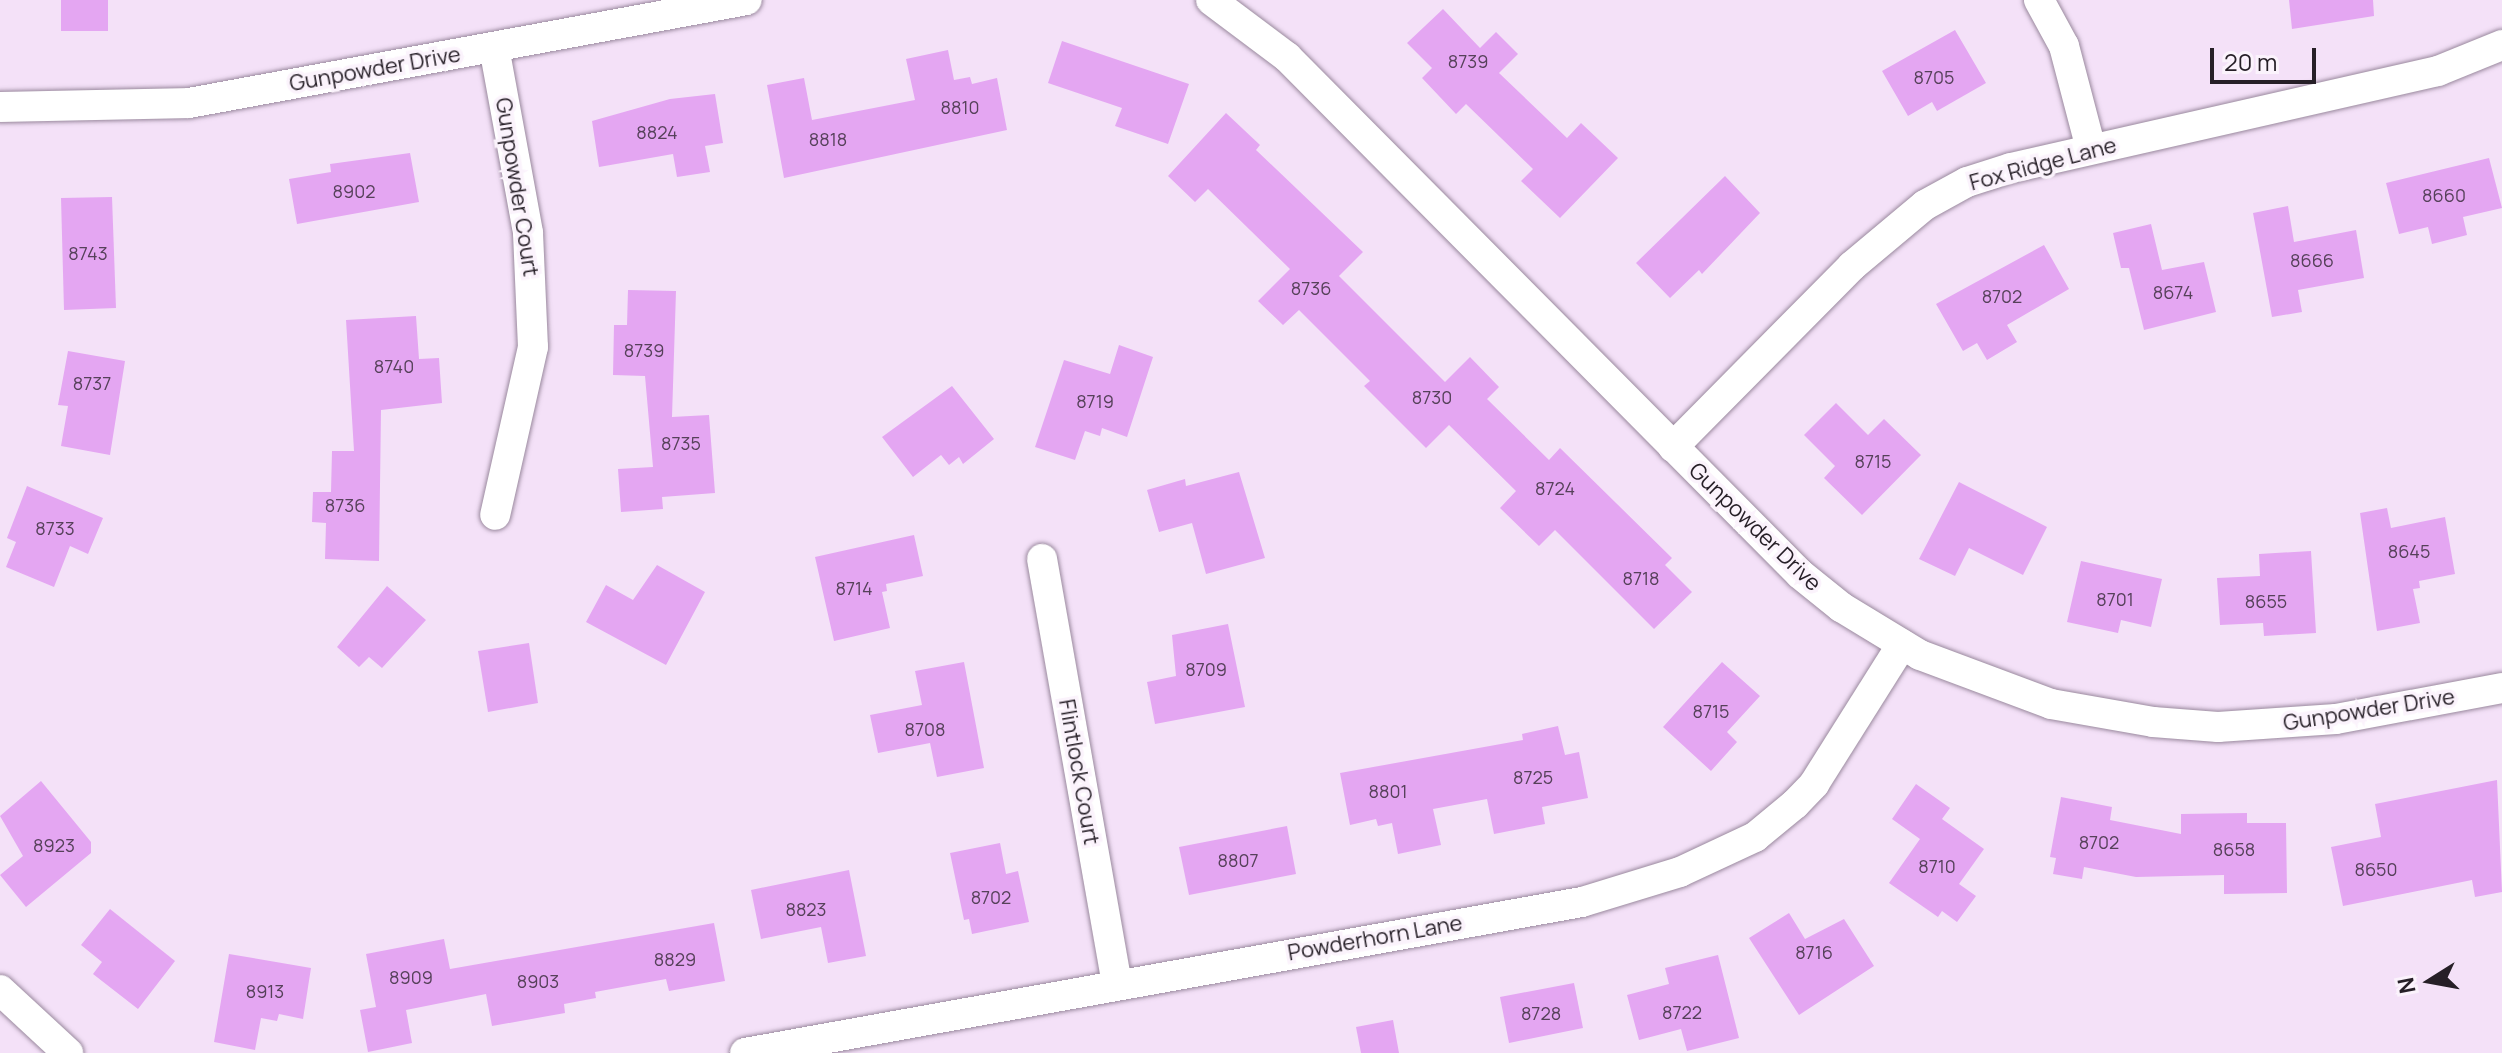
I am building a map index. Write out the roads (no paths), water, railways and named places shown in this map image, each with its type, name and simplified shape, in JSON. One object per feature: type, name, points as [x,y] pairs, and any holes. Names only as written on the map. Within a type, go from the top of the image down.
[{"type":"street","name":"Gunpowder Drive","points":[[0,107],[189,103],[747,0]]},
{"type":"street","name":"Gunpowder Drive","points":[[1211,0],[1287,57],[1806,580],[1902,644],[1982,682],[2051,704],[2186,725],[2302,723],[2502,688]]},
{"type":"street","points":[[2039,0],[2064,46],[2091,149]]},
{"type":"street","name":"Fox Ridge Lane","points":[[1673,447],[1852,266],[1925,205],[1990,174],[2438,71],[2502,45]]},
{"type":"street","name":"Gunpowder Court","points":[[494,47],[528,233],[533,336],[495,515]]},
{"type":"street","name":"Flintlock Court","points":[[1042,559],[1117,985]]},
{"type":"street","name":"Powderhorn Lane","points":[[745,1053],[1582,902],[1733,850],[1777,822],[1814,784],[1902,644]]},
{"type":"street","points":[[0,990],[68,1053]]}]
